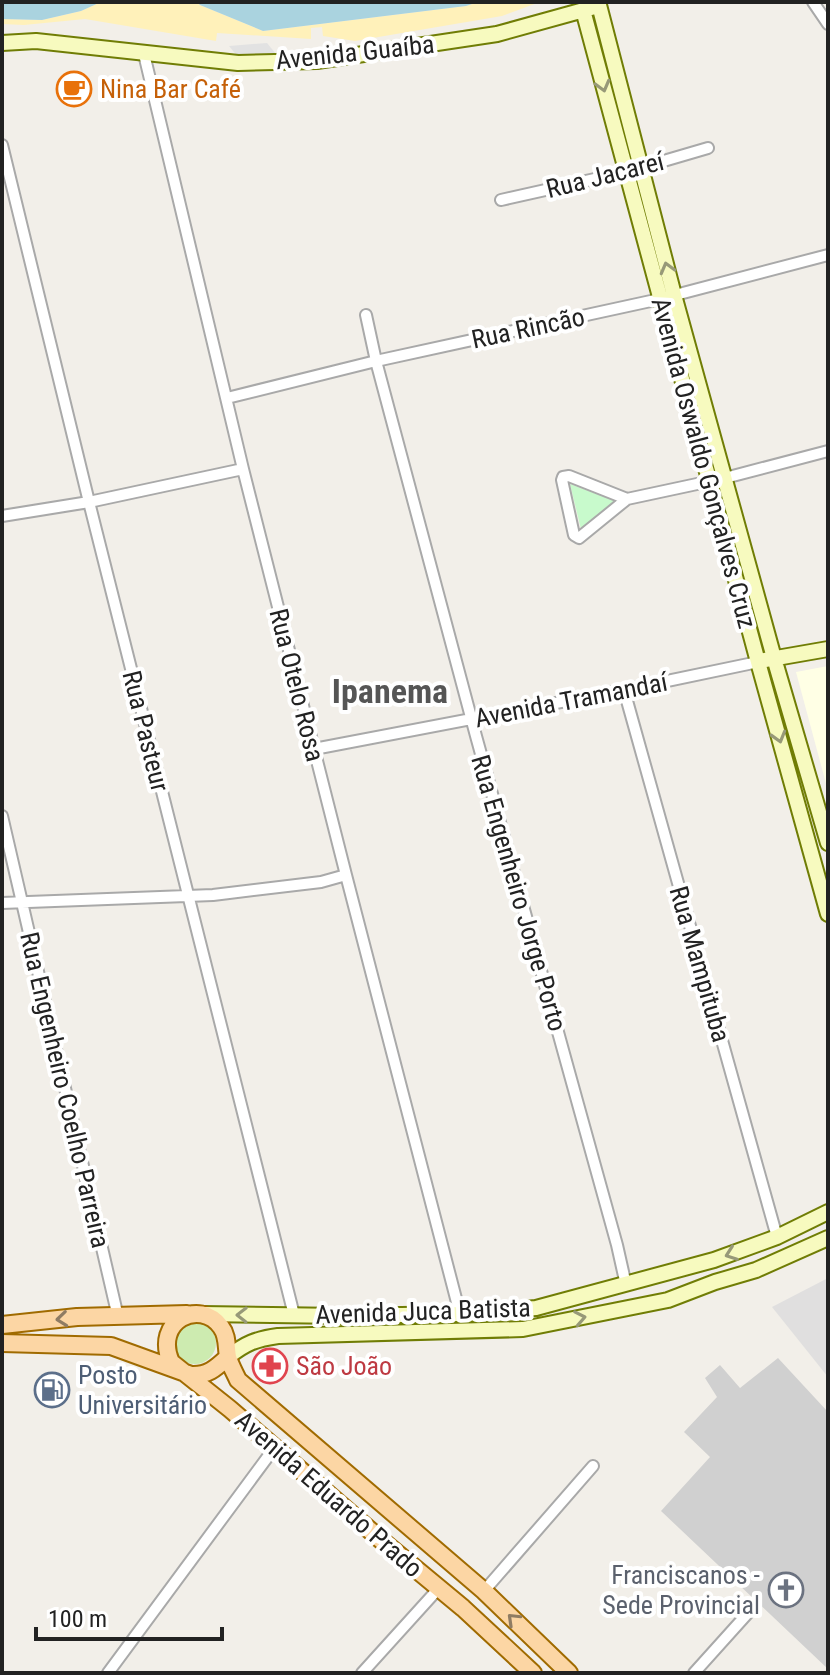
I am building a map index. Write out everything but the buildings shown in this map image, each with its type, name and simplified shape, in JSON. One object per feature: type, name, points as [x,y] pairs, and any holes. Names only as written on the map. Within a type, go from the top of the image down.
[{"type":"main road","name":"Avenida Juca Batista","points":[[2,1325],[77,1317],[196,1314]]},
{"type":"main road","name":"Avenida Eduardo Prado","points":[[533,1673],[275,1447],[171,1362],[166,1351],[168,1333],[179,1319],[196,1314],[221,1326],[228,1357],[238,1380],[484,1591],[569,1673]]},
{"type":"main road","points":[[2,1343],[111,1346],[182,1372]]},
{"type":"main road","name":"Avenida Juca Batista","points":[[182,1372],[200,1376],[209,1373],[228,1357]]},
{"type":"street","points":[[813,2],[828,24]]},
{"type":"street","name":"Avenida Guaíba","points":[[2,43],[36,41],[238,63],[317,61],[497,34],[603,4]]},
{"type":"street","name":"Avenida Oswaldo Gonçalves Cruz","points":[[603,4],[633,170]]},
{"type":"street","name":"Avenida Oswaldo Gonçalves Cruz","points":[[583,10],[633,170],[667,297],[710,481],[828,914]]},
{"type":"street","name":"Rua Otelo Rosa","points":[[144,54],[243,469],[460,1314]]},
{"type":"street","name":"Rua Pasteur","points":[[2,145],[294,1315]]},
{"type":"street","name":"Rua Jacareí","points":[[501,200],[633,170],[708,148]]},
{"type":"street","name":"Rua Rincão","points":[[227,398],[376,361],[667,297],[828,255]]},
{"type":"street","name":"Avenida Oswaldo Gonçalves Cruz","points":[[667,297],[725,478],[826,836]]},
{"type":"street","name":"Rua Engenheiro Jorge Porto","points":[[366,315],[626,1285]]},
{"type":"street","points":[[627,499],[569,476],[562,480],[577,538],[627,499],[828,451]]},
{"type":"street","points":[[2,516],[89,502],[243,469]]},
{"type":"street","name":"Avenida Tramandaí","points":[[314,749],[828,649]]},
{"type":"street","name":"Rua Mampituba","points":[[624,690],[777,1237]]},
{"type":"street","name":"Rua Engenheiro Coelho Parreira","points":[[2,816],[118,1317]]},
{"type":"street","points":[[806,835],[826,836]]},
{"type":"street","points":[[2,903],[188,896],[272,889],[346,875]]},
{"type":"street","name":"Avenida Juca Batista","points":[[196,1314],[460,1314],[536,1308],[714,1260],[777,1237],[828,1212]]},
{"type":"street","name":"Avenida Juca Batista","points":[[228,1357],[245,1344],[278,1336],[523,1329],[668,1300],[756,1270],[828,1238]]},
{"type":"street","points":[[108,1673],[275,1447]]},
{"type":"street","points":[[484,1591],[593,1466]]},
{"type":"street","points":[[362,1673],[439,1588]]},
{"type":"street","points":[[694,1673],[748,1613]]},
{"type":"shaded area","points":[[267,43],[276,54],[238,57],[229,46]]},
{"type":"shaded area","points":[[828,666],[828,791],[796,672]]},
{"type":"shaded area","points":[[828,1278],[828,1377],[772,1307]]},
{"type":"shaded area","name":"Franciscanos - Sede Provincial","points":[[778,1358],[828,1412],[828,1669],[661,1511],[710,1457],[684,1432],[717,1397],[705,1378],[720,1365],[740,1388]]},
{"type":"green space","points":[[570,484],[615,501],[581,529]]},
{"type":"green space","points":[[195,1322],[210,1328],[216,1343],[210,1358],[195,1364],[180,1358],[174,1343],[180,1328]]},
{"type":"sand","points":[[101,2],[197,2],[263,31],[478,2],[540,2],[502,16],[355,41],[323,36],[322,27],[311,28],[311,39],[217,33],[216,41],[85,19],[2,24],[2,19],[42,20],[81,11]]},
{"type":"water","points":[[2,2],[101,2],[81,11],[42,20],[2,19]]},
{"type":"water","points":[[197,2],[478,2],[263,31]]},
{"type":"place","name":"Nina Bar Café","points":[[74,89]]},
{"type":"place","name":"São João","points":[[270,1366]]},
{"type":"place","name":"Posto Universitário","points":[[52,1390]]},
{"type":"place","name":"Franciscanos - Sede Provincial","points":[[786,1590]]},
{"type":"district","name":"Ipanema","points":[[390,691]]}]
